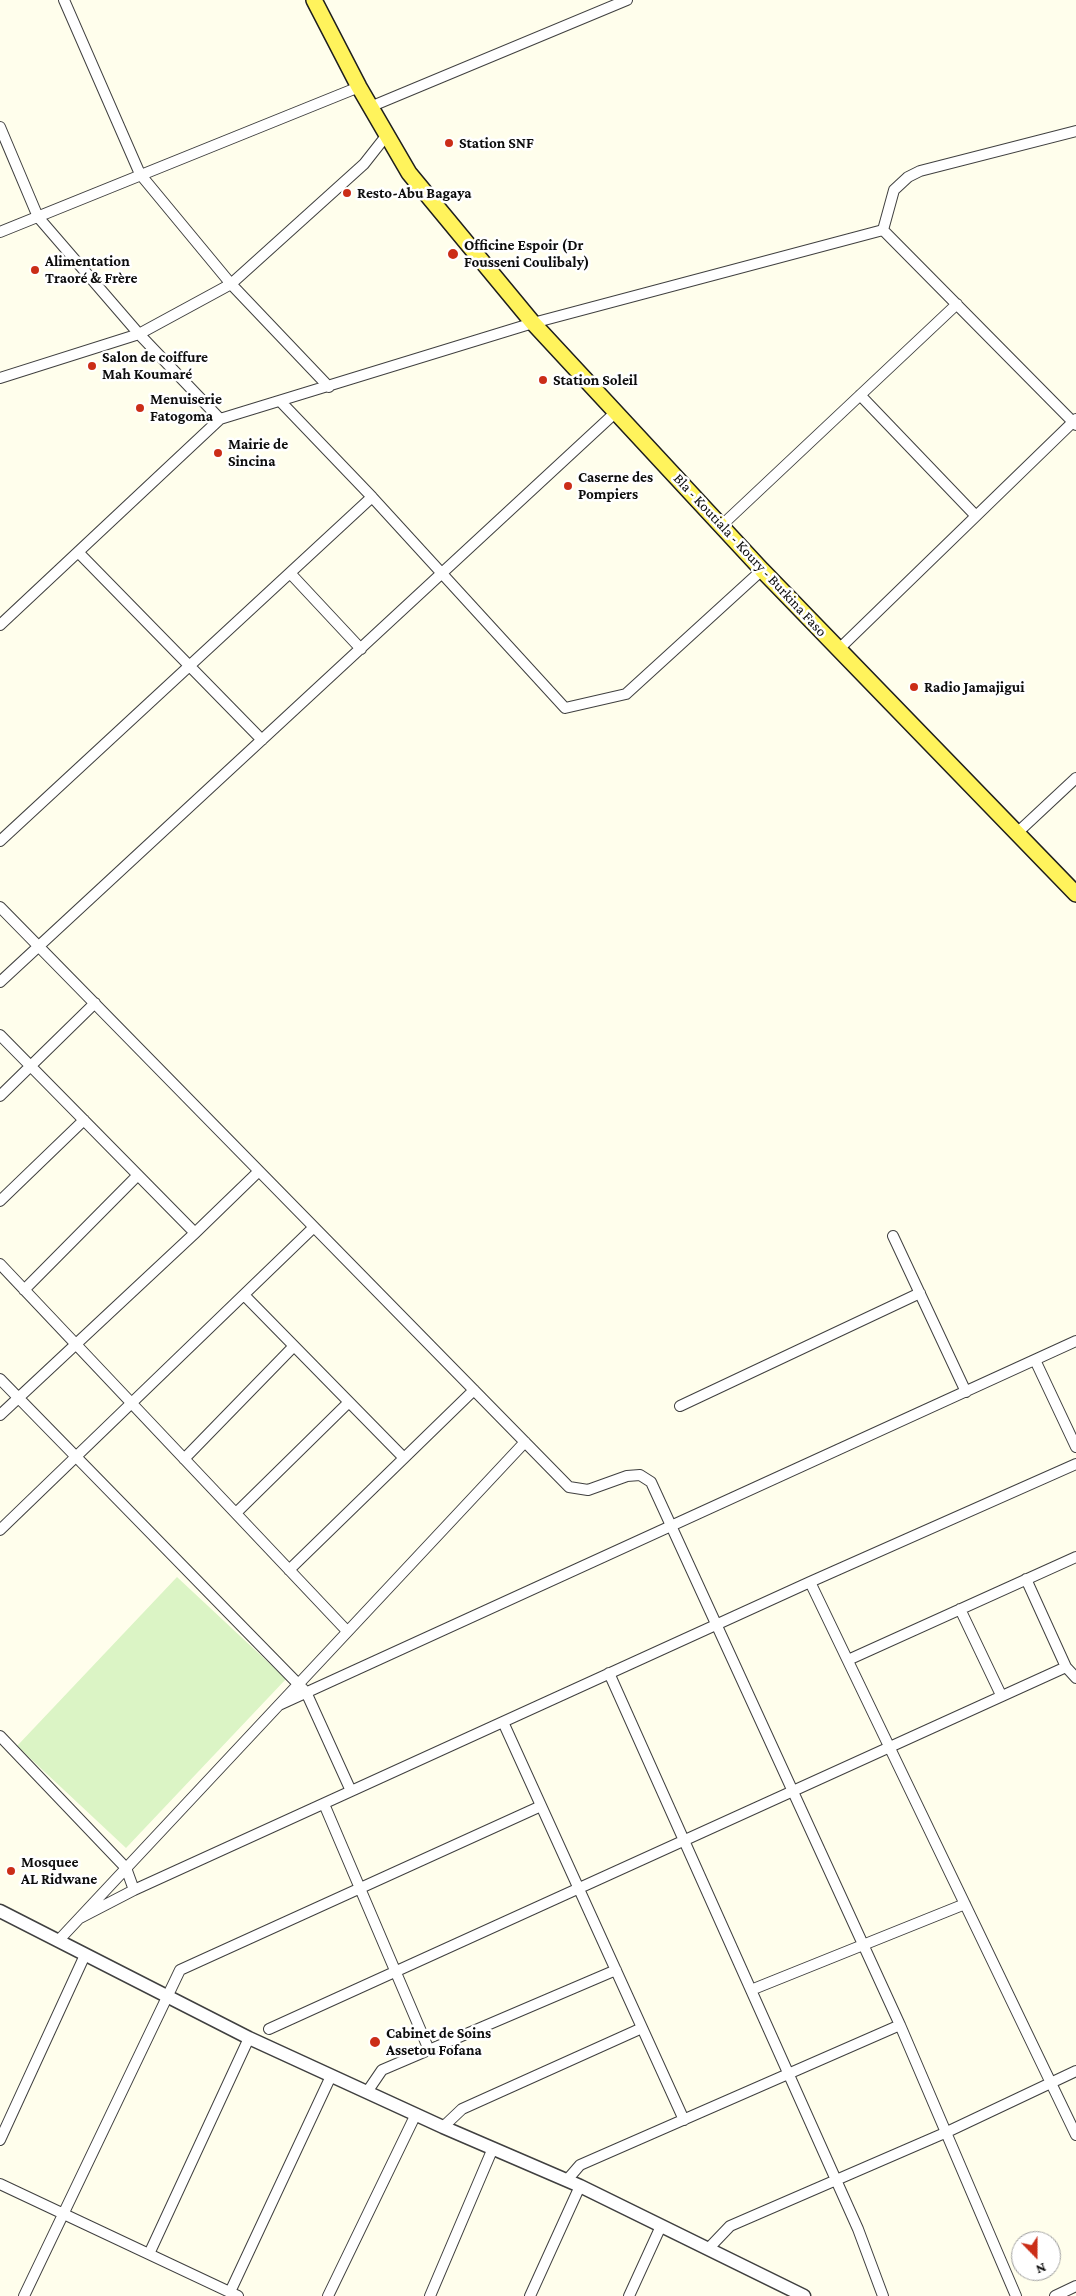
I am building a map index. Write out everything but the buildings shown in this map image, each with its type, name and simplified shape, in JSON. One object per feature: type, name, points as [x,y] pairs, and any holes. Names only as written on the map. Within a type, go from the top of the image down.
[{"type":"main road","name":"Bla - Koutiala - Koury - Burkina Faso","points":[[314,0],[358,87],[408,173],[533,323],[720,526],[1076,894]]},
{"type":"street","points":[[64,0],[140,174],[230,284],[329,386]]},
{"type":"street","points":[[370,107],[627,0]]},
{"type":"street","points":[[0,232],[358,87]]},
{"type":"street","points":[[0,127],[38,217],[139,334],[220,419]]},
{"type":"street","points":[[883,230],[894,190],[908,177],[920,171],[1076,131]]},
{"type":"street","points":[[0,378],[139,334],[230,284],[364,164],[386,136]]},
{"type":"street","points":[[839,649],[1075,422],[883,230]]},
{"type":"street","points":[[0,625],[220,419],[533,323],[883,230]]},
{"type":"street","points":[[720,526],[956,304]]},
{"type":"street","points":[[860,395],[976,516]]},
{"type":"street","points":[[280,401],[372,497],[565,708],[626,694],[762,570]]},
{"type":"street","points":[[0,982],[616,412]]},
{"type":"street","points":[[0,841],[372,497]]},
{"type":"street","points":[[78,552],[262,740]]},
{"type":"street","points":[[290,573],[361,649]]},
{"type":"street","points":[[1017,833],[1076,778]]},
{"type":"street","points":[[0,907],[569,1486],[588,1490],[627,1476],[640,1474],[651,1482],[718,1624],[792,1793],[900,2025],[1016,2296]]},
{"type":"street","points":[[0,1096],[95,1003]]},
{"type":"street","points":[[0,1035],[195,1234]]},
{"type":"street","points":[[0,1202],[84,1120]]},
{"type":"street","points":[[0,1415],[75,1343],[195,1234],[259,1171]]},
{"type":"street","points":[[24,1290],[138,1175]]},
{"type":"street","points":[[0,1530],[314,1227]]},
{"type":"street","points":[[893,1236],[966,1392]]},
{"type":"street","points":[[0,1264],[347,1631]]},
{"type":"street","points":[[680,1406],[920,1293]]},
{"type":"street","points":[[244,1295],[404,1458]]},
{"type":"street","points":[[279,1705],[1076,1341]]},
{"type":"street","points":[[184,1459],[294,1346]]},
{"type":"street","points":[[1035,1360],[1076,1447]]},
{"type":"street","points":[[0,1379],[306,1692],[350,1791]]},
{"type":"street","points":[[289,1570],[474,1390]]},
{"type":"street","points":[[236,1513],[349,1402]]},
{"type":"street","points":[[58,1941],[525,1442]]},
{"type":"street","points":[[80,1918],[134,1890],[350,1791],[810,1582],[1076,1464]]},
{"type":"street","points":[[848,1660],[1076,1557]]},
{"type":"street","points":[[1026,1579],[1066,1667],[1076,1678]]},
{"type":"street","points":[[810,1582],[1076,2135]]},
{"type":"street","points":[[960,1609],[1001,1695]]},
{"type":"street","points":[[269,2029],[1066,1667]]},
{"type":"street","points":[[610,1673],[835,2179],[883,2296]]},
{"type":"street","points":[[503,1722],[684,2120]]},
{"type":"street","points":[[0,1736],[126,1868],[134,1890]]},
{"type":"street","points":[[324,1804],[429,2050]]},
{"type":"street","points":[[24,2296],[180,1970],[541,1806]]},
{"type":"street","points":[[751,1990],[965,1904]]},
{"type":"street","points":[[0,1913],[249,2038],[443,2127],[580,2186],[804,2296]]},
{"type":"street","points":[[0,2140],[85,1955]]},
{"type":"street","points":[[368,2092],[382,2070],[616,1970]]},
{"type":"street","points":[[567,2180],[580,2165],[900,2025]]},
{"type":"street","points":[[443,2127],[462,2109],[642,2028]]},
{"type":"street","points":[[149,2254],[249,2038]]},
{"type":"street","points":[[708,2249],[730,2226],[947,2132],[1076,2071]]},
{"type":"street","points":[[0,2184],[234,2294],[331,2076]]},
{"type":"street","points":[[328,2296],[416,2114]]},
{"type":"street","points":[[430,2296],[493,2148]]},
{"type":"street","points":[[530,2296],[580,2186]]},
{"type":"street","points":[[629,2296],[661,2226]]},
{"type":"street","points":[[1055,2296],[1076,2286]]},
{"type":"green space","points":[[177,1577],[286,1679],[126,1848],[17,1746]]},
{"type":"place","name":"Station SNF","points":[[449,143]]},
{"type":"place","name":"Resto-Abu Bagaya","points":[[347,193]]},
{"type":"place","name":"Officine Espoir (Dr Fousseni Coulibaly)","points":[[453,254]]},
{"type":"place","name":"Alimentation Traoré & Frère","points":[[35,270]]},
{"type":"place","name":"Salon de coiffure Mah Koumaré","points":[[92,366]]},
{"type":"place","name":"Station Soleil","points":[[543,380]]},
{"type":"place","name":"Menuiserie Fatogoma","points":[[140,408]]},
{"type":"place","name":"Mairie de Sincina","points":[[218,453]]},
{"type":"place","name":"Caserne des Pompiers","points":[[568,486]]},
{"type":"place","name":"Radio Jamajigui","points":[[914,687]]},
{"type":"place","name":"Mosquee AL Ridwane","points":[[11,1871]]},
{"type":"place","name":"Cabinet de Soins Assetou Fofana","points":[[375,2042]]}]
